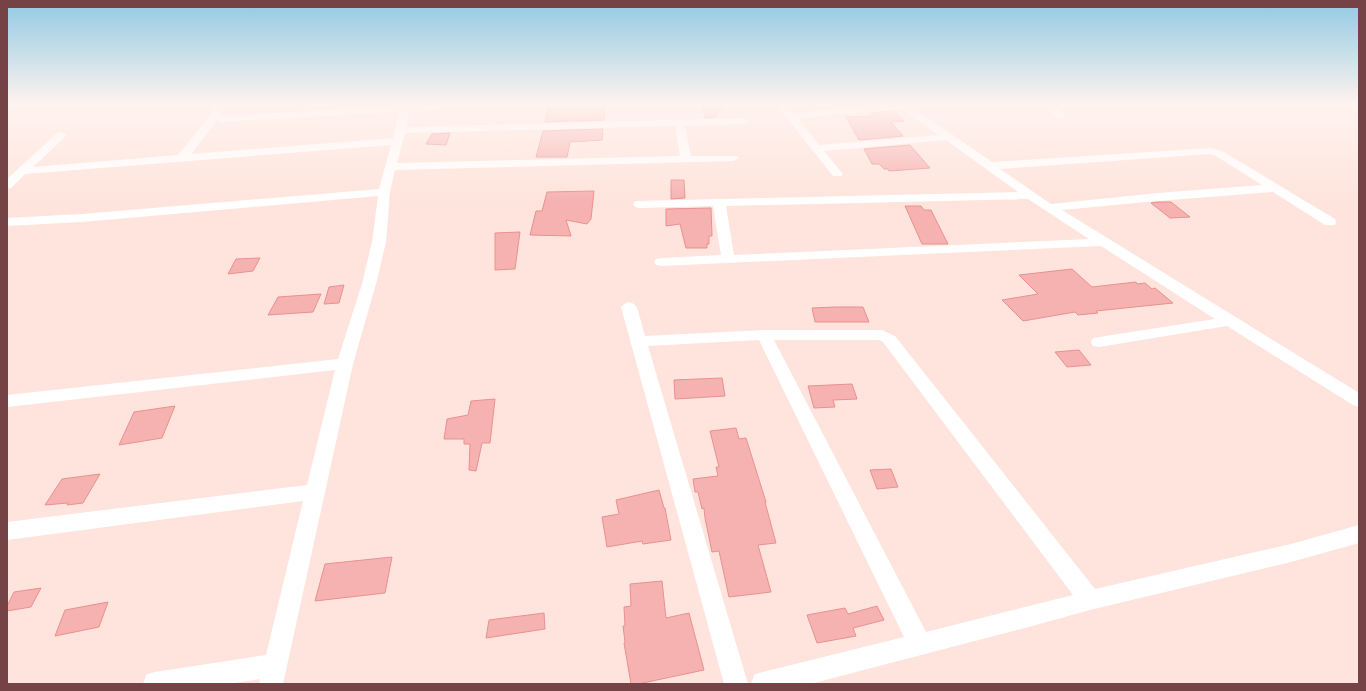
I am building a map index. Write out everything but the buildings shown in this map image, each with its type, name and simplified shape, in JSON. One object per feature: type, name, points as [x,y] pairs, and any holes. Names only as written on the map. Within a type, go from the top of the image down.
[{"type":"street","points":[[7,185],[59,136]]},
{"type":"street","points":[[181,159],[198,136]]},
{"type":"street","points":[[21,171],[181,159],[397,136]]},
{"type":"street","points":[[155,684],[273,674],[345,364],[369,284],[379,242],[384,192],[399,136]]},
{"type":"street","points":[[682,136],[686,158]]},
{"type":"street","points":[[808,136],[837,174]]},
{"type":"street","points":[[818,148],[948,137],[1049,208],[1359,401]]},
{"type":"street","points":[[988,166],[1211,151],[1220,154],[1330,222]]},
{"type":"street","points":[[390,167],[686,158],[733,158]]},
{"type":"street","points":[[1049,208],[1157,197],[1273,188]]},
{"type":"street","points":[[7,222],[82,218],[384,192]]},
{"type":"street","points":[[639,204],[1030,195]]},
{"type":"street","points":[[719,203],[728,260]]},
{"type":"street","points":[[660,262],[1102,242]]},
{"type":"street","points":[[629,308],[736,684]]},
{"type":"street","points":[[1099,342],[1229,321]]},
{"type":"street","points":[[639,341],[764,335],[882,335],[890,339],[1090,600]]},
{"type":"street","points":[[764,335],[920,644]]},
{"type":"street","points":[[7,401],[345,364]]},
{"type":"street","points":[[7,531],[316,492]]},
{"type":"street","points":[[763,684],[1025,618],[1090,600],[1291,553],[1359,534]]}]
